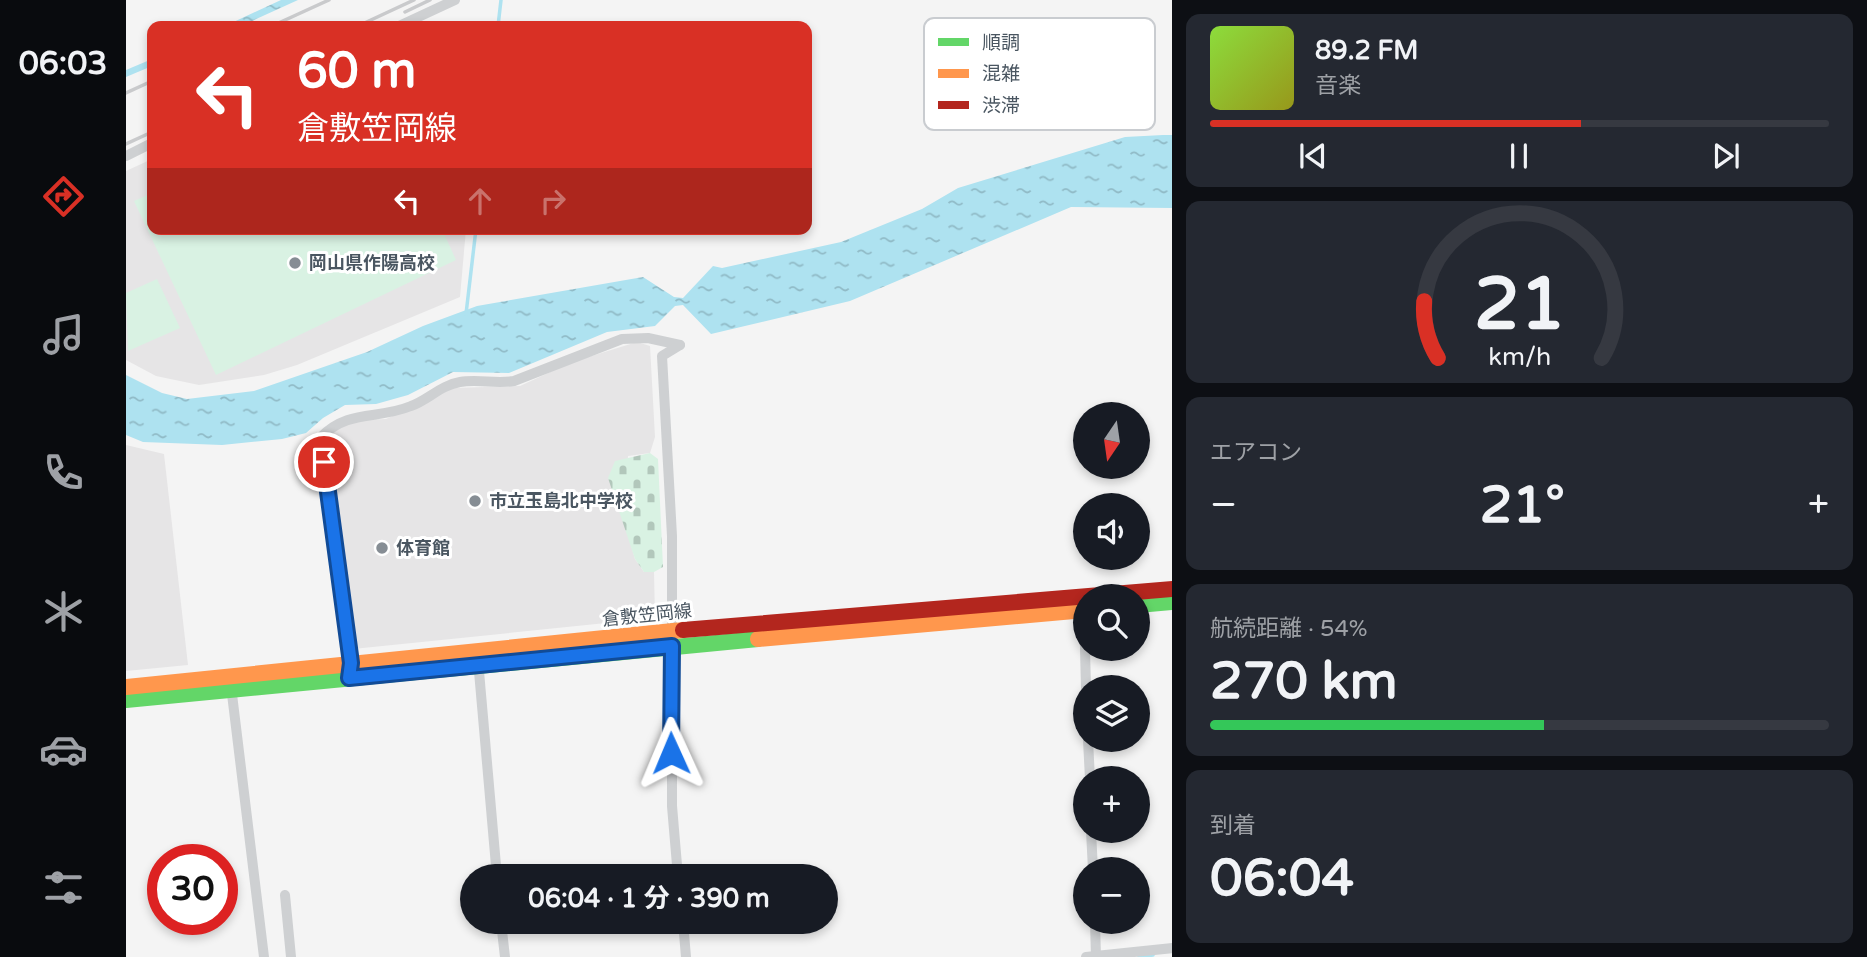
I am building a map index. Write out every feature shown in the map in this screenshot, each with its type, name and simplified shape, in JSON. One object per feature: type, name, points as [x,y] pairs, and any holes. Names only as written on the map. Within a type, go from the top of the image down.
[{"type":"main road","name":"倉敷笠岡線","points":[[126,687],[230,683],[1172,589]]},
{"type":"main road","points":[[1150,604],[1172,602]]},
{"type":"main road","name":"倉敷笠岡線","points":[[672,639],[1073,611]]},
{"type":"main road","name":"倉敷笠岡線","points":[[126,700],[230,683]]},
{"type":"street","points":[[410,21],[455,0]]},
{"type":"street","points":[[126,156],[147,146]]},
{"type":"street","points":[[350,671],[321,437],[335,423],[353,416],[396,412],[460,382],[498,384],[514,381],[586,350],[622,339],[648,338],[680,345],[662,356],[672,536],[672,806],[677,864]]},
{"type":"street","points":[[478,658],[496,864]]},
{"type":"street","points":[[230,683],[264,957]]},
{"type":"street","points":[[285,895],[291,957]]},
{"type":"street","points":[[502,934],[505,957]]},
{"type":"street","points":[[684,934],[686,957]]},
{"type":"street","points":[[1094,934],[1093,957],[1172,948]]},
{"type":"shaded area","name":"岡山県作陽高校","points":[[147,161],[147,235],[465,235],[460,297],[297,365],[264,375],[199,385],[156,376],[126,360],[126,171]]},
{"type":"shaded area","name":"市立玉島北中学校","points":[[637,342],[650,346],[655,437],[650,453],[628,456],[625,524],[635,559],[644,572],[654,572],[655,618],[353,649],[325,441],[336,428],[358,420],[386,419],[452,388],[520,386],[572,362]]},
{"type":"shaded area","points":[[126,445],[164,454],[188,665],[126,671]]},
{"type":"green space","points":[[147,195],[147,229],[134,201]]},
{"type":"green space","points":[[150,235],[445,235],[456,260],[216,375]]},
{"type":"green space","points":[[157,279],[180,328],[128,351],[126,293]]},
{"type":"green space","points":[[650,453],[658,459],[663,567],[654,572],[644,572],[635,559],[608,478],[615,461]]},
{"type":"water","points":[[281,0],[298,0],[252,21],[236,21]]},
{"type":"water","points":[[147,61],[147,68],[126,77],[126,70]]},
{"type":"water","points":[[1172,135],[1172,208],[1071,207],[850,301],[711,334],[683,305],[675,306],[655,326],[607,332],[509,373],[453,372],[408,395],[376,404],[345,405],[323,418],[306,433],[282,439],[222,445],[143,442],[126,435],[126,375],[162,393],[187,399],[254,391],[367,352],[423,326],[477,306],[643,277],[674,297],[683,298],[713,266],[722,268],[841,242],[922,209],[958,188],[1125,137]]},
{"type":"waterway","points":[[499,21],[501,0]]},
{"type":"waterway","points":[[466,314],[475,235]]},
{"type":"waterway","points":[[1139,957],[1153,955]]},
{"type":"railway","points":[[283,21],[329,0]]},
{"type":"railway","points":[[369,21],[414,0]]},
{"type":"railway","points":[[405,12],[430,0]]},
{"type":"railway","points":[[126,93],[147,83]]},
{"type":"railway","points":[[126,144],[147,134]]},
{"type":"traffic: fast","points":[[1150,604],[1172,602]]},
{"type":"traffic: fast","points":[[126,700],[758,639]]},
{"type":"traffic: slow","points":[[758,639],[1073,611]]},
{"type":"traffic: slow","points":[[126,687],[683,630]]},
{"type":"traffic: jam","points":[[683,630],[1172,589]]},
{"type":"place","name":"岡山県作陽高校","points":[[295,263]]},
{"type":"place","name":"市立玉島北中学校","points":[[475,501]]},
{"type":"place","name":"体育館","points":[[382,548]]},
{"type":"route","points":[[324,462],[351,663],[349,678],[672,646],[671,753]]}]
